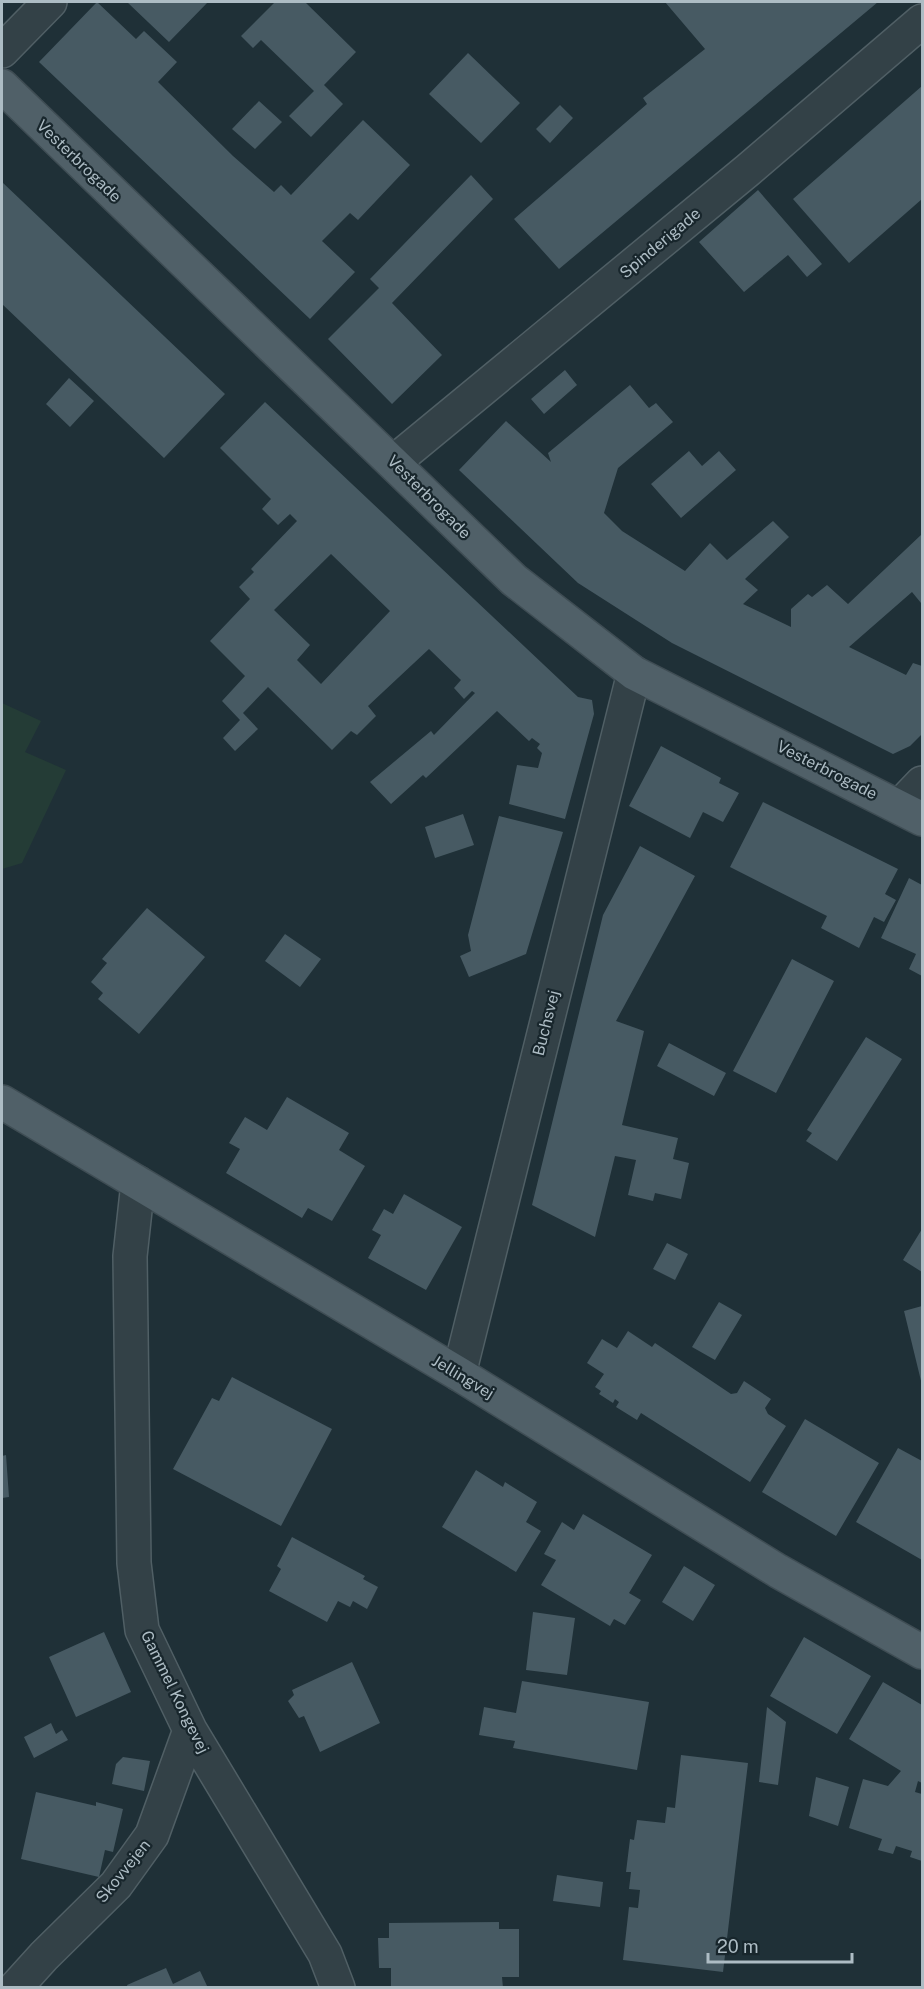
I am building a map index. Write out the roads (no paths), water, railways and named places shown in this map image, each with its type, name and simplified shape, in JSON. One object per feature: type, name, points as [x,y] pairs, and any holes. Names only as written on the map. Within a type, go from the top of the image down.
[{"type":"main road","name":"Vesterbrogade","points":[[2,86],[514,579],[634,673],[911,812]]},
{"type":"main road","name":"Jellingvej","points":[[2,1102],[459,1374],[778,1571],[922,1653]]},
{"type":"street","points":[[2,51],[50,2]]},
{"type":"street","name":"Spinderigade","points":[[394,462],[748,170],[922,21]]},
{"type":"street","name":"Buchsvej","points":[[459,1374],[634,673]]},
{"type":"street","points":[[911,812],[922,783]]},
{"type":"street","name":"Gammel Kongevej","points":[[138,1183],[130,1256],[134,1563],[142,1630],[190,1730],[325,1954],[338,1988]]},
{"type":"street","name":"Skovvejen","points":[[15,1988],[116,1885],[152,1835],[190,1730]]}]
